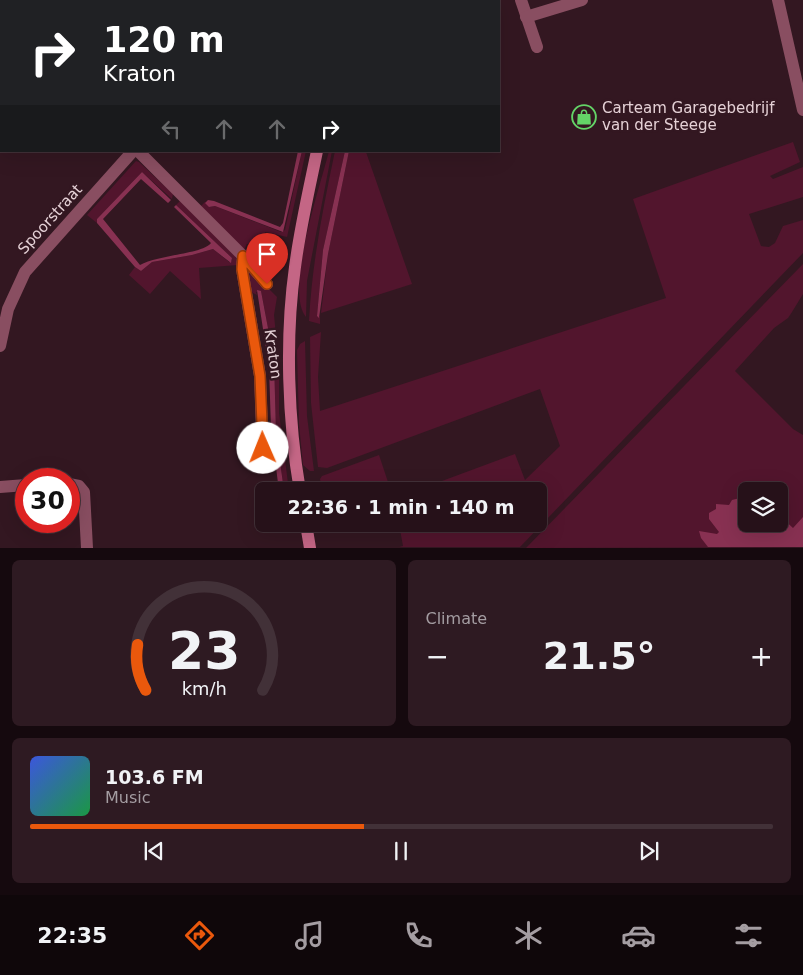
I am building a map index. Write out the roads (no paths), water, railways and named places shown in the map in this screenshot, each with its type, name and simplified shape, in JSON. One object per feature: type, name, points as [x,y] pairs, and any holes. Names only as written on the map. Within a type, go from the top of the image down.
[{"type":"main road","points":[[299,482],[292,422],[291,327],[295,269],[317,152]]},
{"type":"main road","points":[[307,532],[310,548]]},
{"type":"street","points":[[520,0],[537,47]]},
{"type":"street","points":[[526,18],[582,0]]},
{"type":"street","points":[[778,0],[803,110]]},
{"type":"street","name":"Spoorstraat","points":[[0,346],[8,309],[25,272],[132,152]]},
{"type":"street","points":[[139,152],[243,256],[267,284]]},
{"type":"street","name":"Kraton","points":[[243,256],[242,269],[260,376],[263,458]]},
{"type":"street","points":[[0,487],[15,486]]},
{"type":"street","points":[[80,487],[84,492],[87,548]]},
{"type":"place","name":"Carteam Garagebedrijf van der Steege","points":[[584,117]]}]
